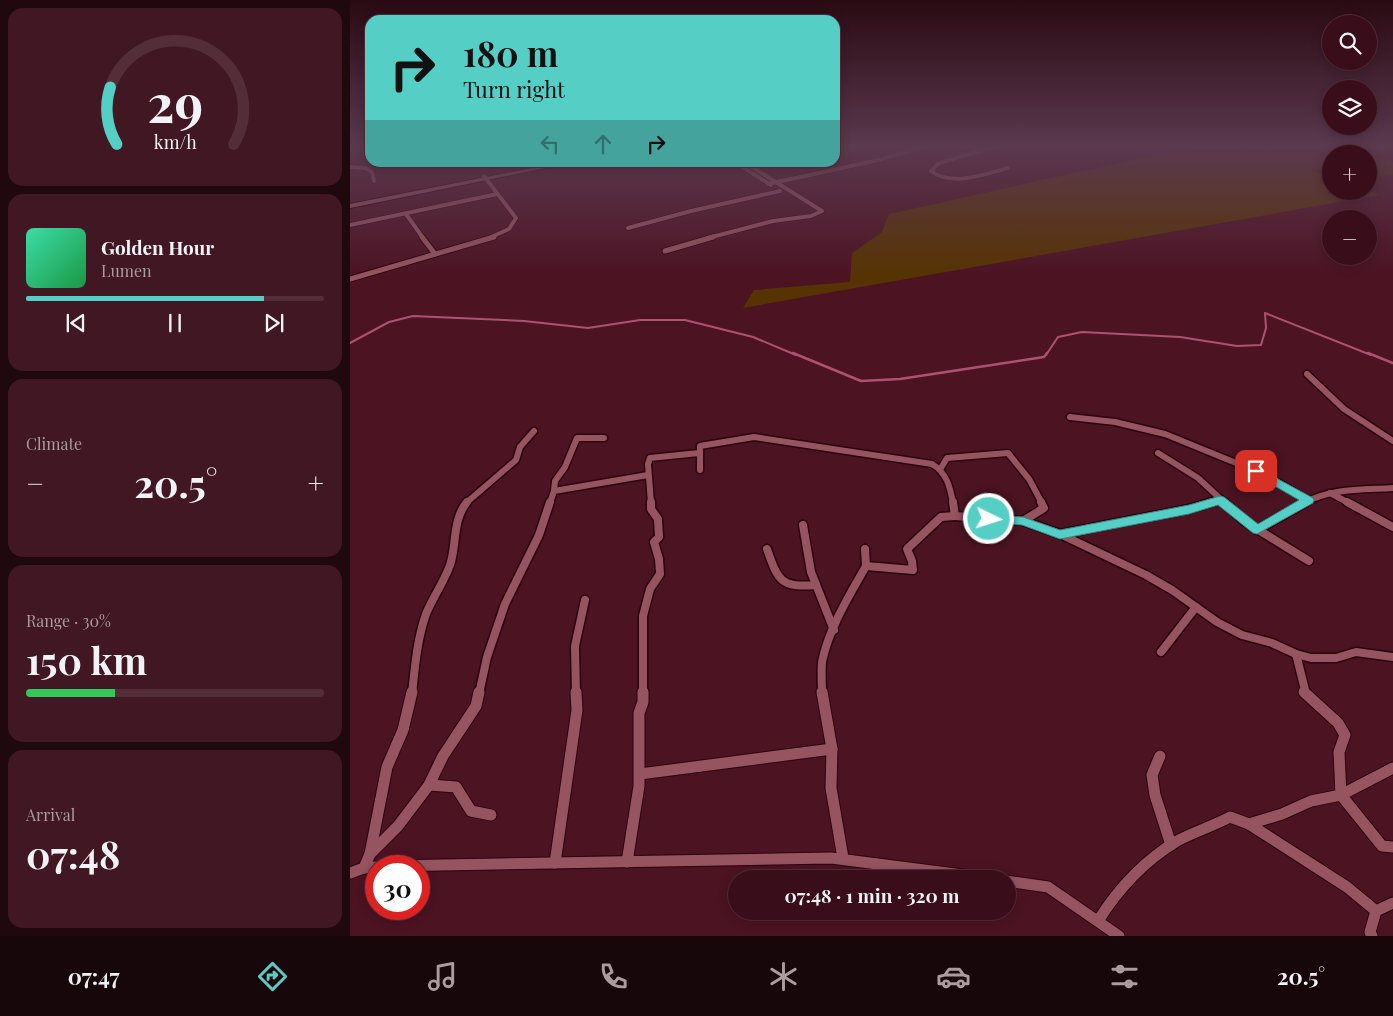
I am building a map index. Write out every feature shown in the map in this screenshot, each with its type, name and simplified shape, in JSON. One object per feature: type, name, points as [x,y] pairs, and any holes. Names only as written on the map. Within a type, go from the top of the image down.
[{"type":"street","points":[[350,204],[424,190]]},
{"type":"street","points":[[350,279],[496,236],[509,229],[516,218],[494,190]]},
{"type":"street","points":[[777,190],[780,192]]},
{"type":"street","points":[[665,251],[738,230],[822,212],[790,190]]},
{"type":"street","points":[[628,228],[691,211],[780,192],[798,194]]},
{"type":"street","points":[[350,225],[498,194]]},
{"type":"street","points":[[406,214],[435,254]]},
{"type":"street","points":[[1307,374],[1344,409],[1393,441]]},
{"type":"street","points":[[1070,417],[1115,422],[1165,434],[1268,476],[1308,500]]},
{"type":"street","points":[[350,873],[364,868],[370,854],[386,767],[403,730],[412,693],[417,645],[427,612],[451,563],[453,543],[460,515],[465,505],[474,495],[516,460],[517,452],[523,442],[534,431]]},
{"type":"street","points":[[700,470],[700,446],[754,437],[839,449],[869,456],[932,464],[946,474],[955,516]]},
{"type":"street","points":[[370,854],[398,826],[429,785],[444,756],[476,706],[487,657],[505,604],[539,535],[554,490],[555,481],[565,467],[577,438],[604,438]]},
{"type":"street","points":[[627,862],[640,774],[639,713],[643,702],[643,616],[650,589],[660,574],[660,558],[654,542],[658,537],[658,519],[651,509],[648,475],[650,458],[699,453]]},
{"type":"street","points":[[940,468],[947,458],[1008,453],[1029,479],[1044,508],[1023,521]]},
{"type":"street","points":[[1158,453],[1198,478],[1220,500],[1257,530],[1309,561]]},
{"type":"street","points":[[554,490],[648,475]]},
{"type":"street","points":[[1257,530],[1317,496],[1330,493],[1393,488]]},
{"type":"street","points":[[1330,493],[1393,527]]},
{"type":"street","points":[[1060,534],[1189,509],[1220,500]]},
{"type":"street","points":[[866,566],[913,570],[912,561],[907,549],[941,517],[955,516],[1023,521],[1060,534],[1146,575],[1218,622],[1242,635],[1272,642],[1296,654],[1311,658],[1336,658],[1356,652],[1393,657]]},
{"type":"street","points":[[803,525],[816,585],[834,630]]},
{"type":"street","points":[[766,549],[778,580],[785,585],[799,587],[816,585]]},
{"type":"street","points":[[843,858],[831,788],[832,749],[822,693],[822,664],[828,643],[842,610],[866,566],[865,549]]},
{"type":"street","points":[[555,863],[577,710],[575,646],[585,600]]},
{"type":"street","points":[[1161,652],[1196,607]]},
{"type":"street","points":[[1296,654],[1304,692],[1338,723],[1345,735],[1339,752],[1341,795],[1382,846],[1393,847]]},
{"type":"street","points":[[640,774],[832,749]]},
{"type":"street","points":[[1160,756],[1152,775],[1155,795],[1171,846]]},
{"type":"street","points":[[1249,824],[1282,814],[1311,800],[1341,795],[1393,768]]},
{"type":"street","points":[[429,785],[456,787],[471,811],[491,815]]},
{"type":"street","points":[[1098,921],[1110,900],[1144,866],[1192,833],[1230,817],[1249,824],[1347,887],[1376,911]]},
{"type":"street","points":[[430,865],[843,858],[929,870]]},
{"type":"street","points":[[1016,882],[1048,887],[1118,936]]},
{"type":"street","points":[[1372,936],[1370,932],[1376,911],[1393,902]]},
{"type":"shaded area","points":[[999,190],[1322,190],[1322,200],[1351,200],[743,308],[754,290],[850,282],[852,253],[882,232],[889,214]]},
{"type":"waterway","points":[[1046,355],[1058,337],[1082,332],[1180,337],[1237,346],[1261,345],[1266,328],[1265,313],[1371,355]]},
{"type":"waterway","points":[[350,343],[389,322],[413,316],[524,321],[588,328],[640,320],[685,320],[753,337],[796,355]]},
{"type":"waterway","points":[[793,353],[861,381],[900,379],[1044,357],[1047,353]]},
{"type":"waterway","points":[[1368,353],[1393,363]]},
{"type":"route","points":[[989,519],[1023,521],[1060,534],[1189,509],[1220,500],[1257,530],[1308,500],[1279,482],[1256,471]]}]
